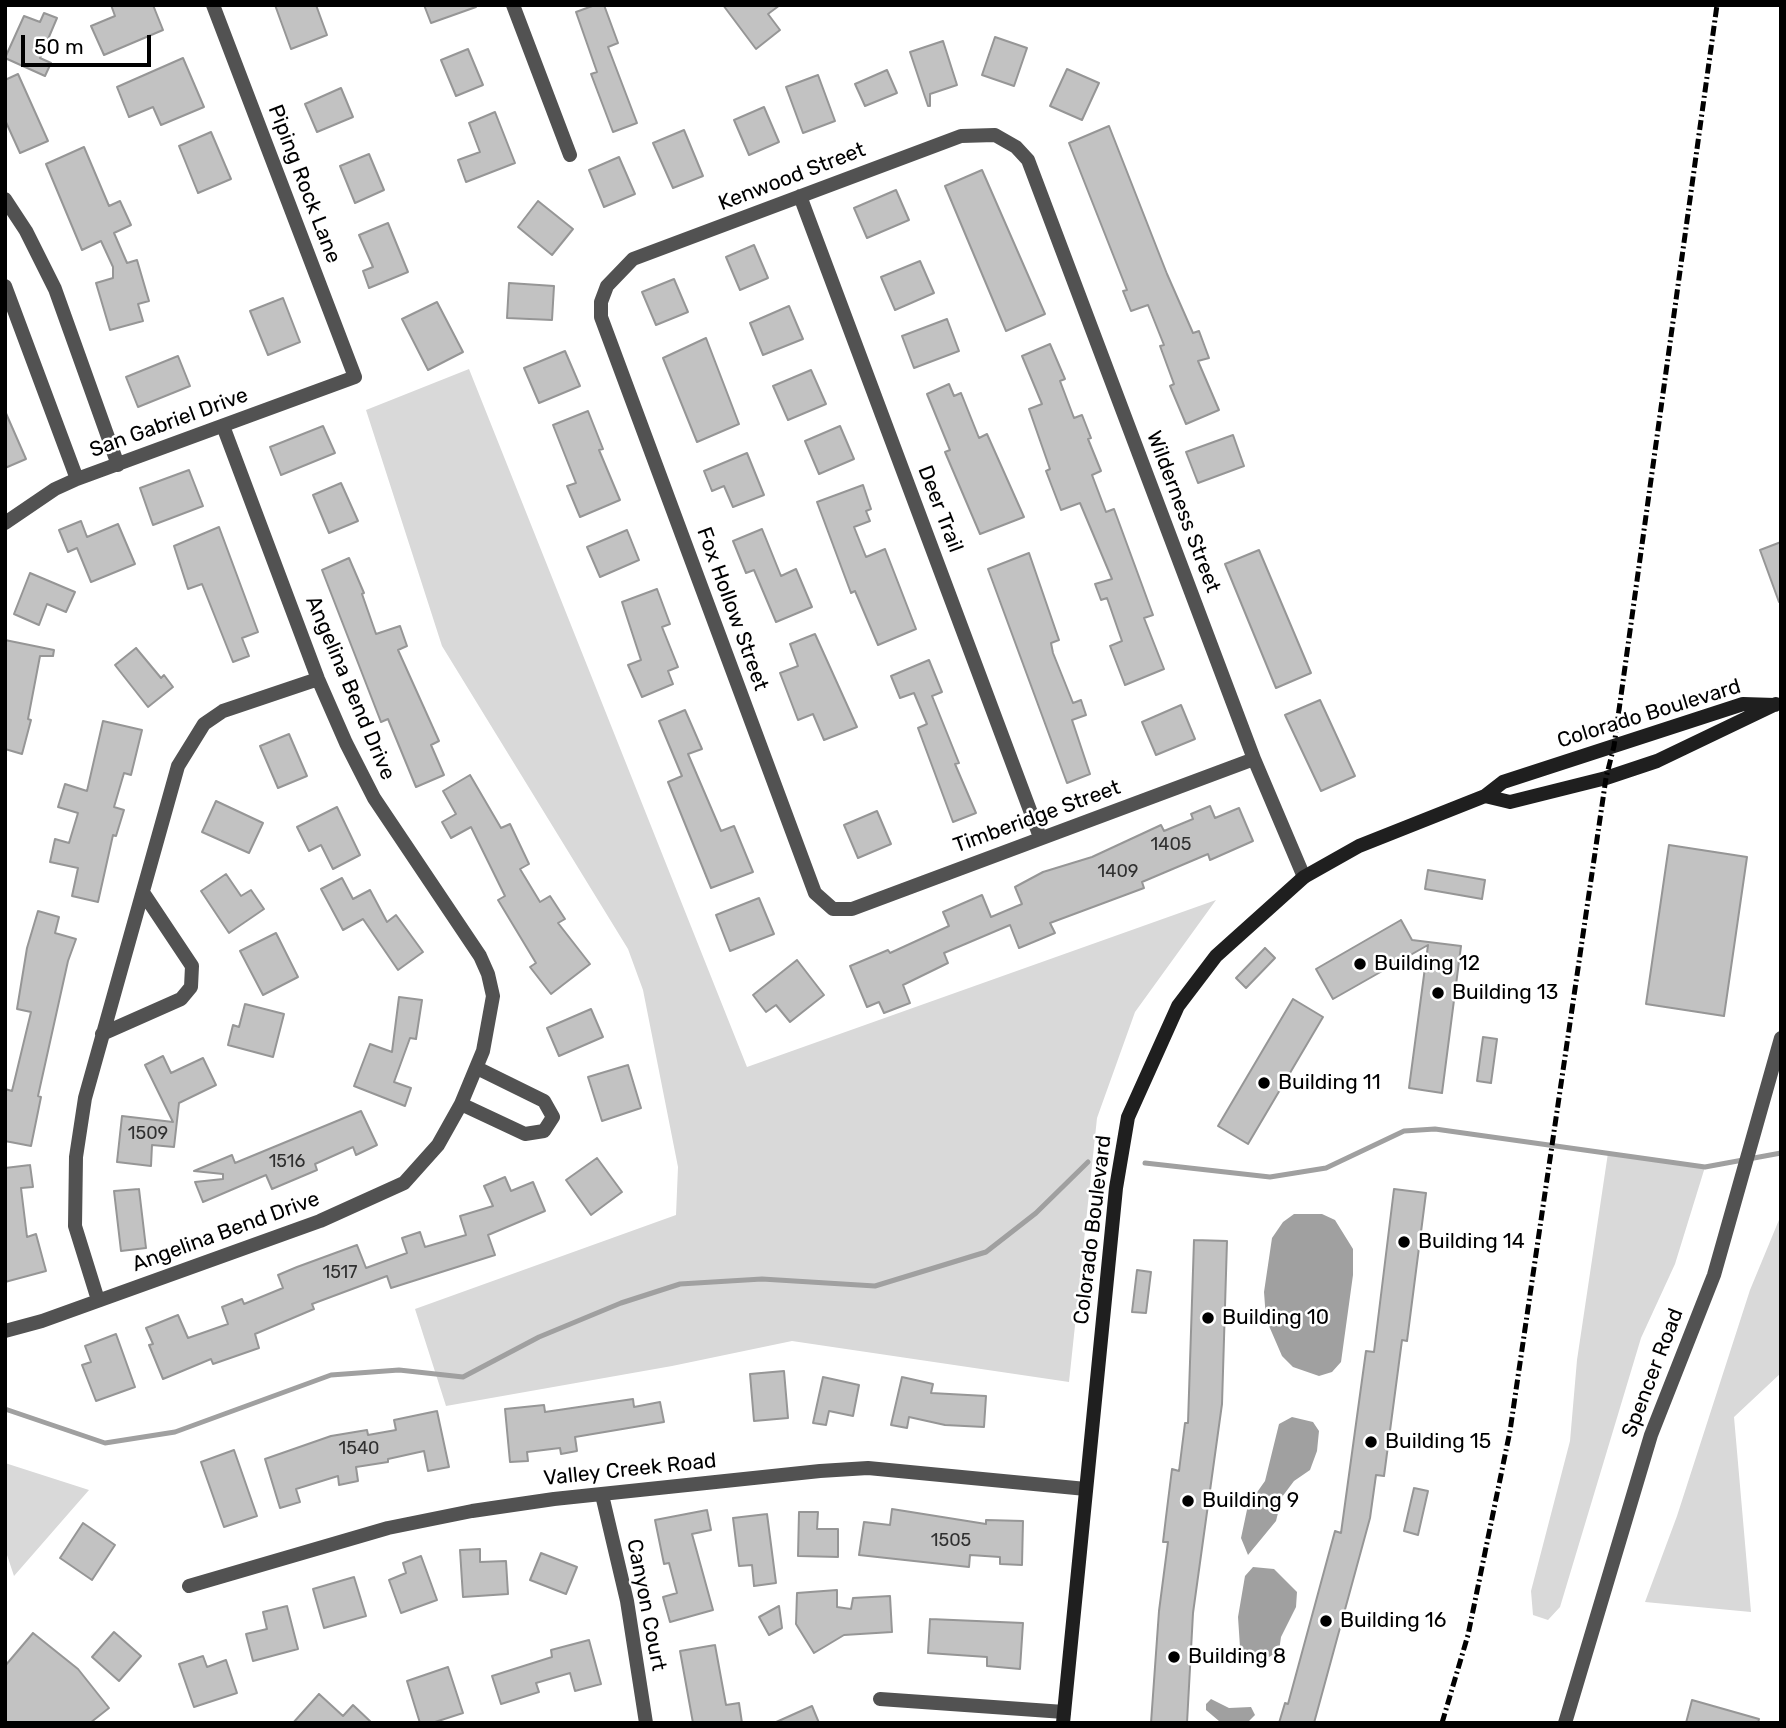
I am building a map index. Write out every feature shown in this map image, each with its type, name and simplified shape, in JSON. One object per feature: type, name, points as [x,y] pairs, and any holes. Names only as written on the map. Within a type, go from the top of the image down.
[{"type":"main road","name":"Colorado Boulevard","points":[[1064,1717],[1116,1188],[1128,1117],[1178,1006],[1216,956],[1304,877],[1359,846],[1485,796],[1503,782],[1742,704],[1779,708]]},
{"type":"main road","name":"Colorado Boulevard","points":[[1485,796],[1510,802],[1606,778],[1657,761],[1779,708]]},
{"type":"street","name":"Piping Rock Lane","points":[[213,5],[355,377]]},
{"type":"street","points":[[513,5],[570,155]]},
{"type":"street","name":"Kenwood Street","points":[[601,317],[601,302],[607,286],[633,259],[961,136],[995,135],[1016,147],[1028,160]]},
{"type":"street","name":"Wilderness Street","points":[[1028,160],[1254,759],[1304,877]]},
{"type":"street","name":"Deer Trail","points":[[800,196],[1040,837]]},
{"type":"street","points":[[5,199],[26,231],[55,289],[118,465]]},
{"type":"street","points":[[5,286],[78,480]]},
{"type":"street","name":"Fox Hollow Street","points":[[601,317],[815,893],[834,909]]},
{"type":"street","name":"San Gabriel Drive","points":[[5,523],[55,489],[355,377]]},
{"type":"street","name":"Angelina Bend Drive","points":[[5,1331],[320,1221],[404,1183],[438,1145],[477,1068],[493,996],[488,974],[480,956],[374,798],[318,679],[223,426]]},
{"type":"street","points":[[98,1300],[75,1226],[76,1157],[85,1098],[178,766],[204,724],[223,711],[318,679]]},
{"type":"street","name":"Timberidge Street","points":[[834,909],[852,909],[1254,759]]},
{"type":"street","points":[[102,1034],[181,999],[191,987],[192,966],[144,894]]},
{"type":"street","name":"Spencer Road","points":[[1565,1723],[1651,1435],[1714,1275],[1781,1038]]},
{"type":"street","points":[[461,1104],[525,1135],[544,1131],[553,1117],[544,1101],[477,1068]]},
{"type":"street","name":"Valley Creek Road","points":[[188,1586],[388,1528],[472,1511],[820,1471],[868,1468],[1086,1489]]},
{"type":"street","name":"Canyon Court","points":[[602,1495],[627,1601],[641,1722]]},
{"type":"street","points":[[880,1699],[1064,1717]]},
{"type":"shaded area","points":[[469,369],[747,1067],[1216,900],[1135,1012],[1097,1118],[1069,1382],[792,1341],[672,1366],[446,1406],[415,1309],[676,1215],[678,1167],[643,990],[628,949],[442,646],[366,410]]},
{"type":"shaded area","points":[[1608,1153],[1705,1167],[1675,1264],[1641,1338],[1560,1607],[1548,1620],[1533,1615],[1531,1591],[1570,1441],[1577,1360]]},
{"type":"shaded area","points":[[1294,1214],[1322,1214],[1335,1220],[1353,1249],[1353,1275],[1341,1362],[1332,1372],[1319,1376],[1293,1367],[1282,1356],[1266,1319],[1264,1292],[1272,1238],[1283,1222]]},
{"type":"shaded area","points":[[1781,1215],[1781,1373],[1734,1417],[1751,1612],[1645,1602],[1677,1516],[1750,1290]]},
{"type":"shaded area","points":[[1292,1417],[1313,1422],[1319,1431],[1317,1451],[1310,1470],[1294,1481],[1282,1497],[1276,1521],[1248,1555],[1241,1538],[1248,1505],[1265,1481],[1279,1424]]},
{"type":"shaded area","points":[[5,1463],[89,1490],[14,1576],[5,1549]]},
{"type":"shaded area","points":[[1253,1567],[1274,1569],[1297,1592],[1296,1607],[1281,1637],[1279,1651],[1259,1663],[1248,1659],[1240,1647],[1238,1617],[1245,1576]]},
{"type":"shaded area","points":[[1211,1699],[1229,1708],[1251,1707],[1255,1715],[1247,1723],[1219,1721],[1206,1710],[1206,1704]]},
{"type":"building","points":[[111,5],[153,5],[163,30],[104,55],[91,26],[115,16]]},
{"type":"building","points":[[275,5],[316,5],[327,35],[291,49]]},
{"type":"building","points":[[424,5],[476,5],[476,7],[431,23]]},
{"type":"building","points":[[595,5],[604,5],[618,43],[608,47],[637,123],[613,132],[591,74],[597,72],[576,12]]},
{"type":"building","points":[[723,5],[780,5],[768,14],[780,30],[756,49]]},
{"type":"building","points":[[44,13],[57,18],[40,58],[51,63],[45,76],[5,58],[24,16],[40,22]]},
{"type":"building","points":[[995,37],[1027,48],[1014,86],[982,75]]},
{"type":"building","points":[[943,41],[957,85],[930,94],[928,106],[910,52]]},
{"type":"building","points":[[468,49],[483,85],[456,96],[441,60]]},
{"type":"building","points":[[183,58],[204,107],[161,125],[153,107],[129,117],[117,87]]},
{"type":"building","points":[[1067,69],[1099,83],[1082,120],[1050,106]]},
{"type":"building","points":[[887,70],[897,93],[865,106],[855,84]]},
{"type":"building","points":[[18,74],[48,141],[20,153],[5,120],[5,80]]},
{"type":"building","points":[[818,75],[835,121],[803,133],[786,87]]},
{"type":"building","points":[[341,88],[353,117],[317,132],[305,104]]},
{"type":"building","points":[[764,107],[779,142],[749,155],[734,120]]},
{"type":"building","points":[[495,112],[515,163],[466,182],[458,160],[480,152],[469,123]]},
{"type":"building","points":[[1109,126],[1167,274],[1193,333],[1199,331],[1209,358],[1198,361],[1219,410],[1186,424],[1170,386],[1174,384],[1160,346],[1164,345],[1148,305],[1131,311],[1123,291],[1127,290],[1069,143]]},
{"type":"building","points":[[684,130],[703,176],[673,188],[653,143]]},
{"type":"building","points":[[211,132],[231,179],[198,193],[179,146]]},
{"type":"building","points":[[84,147],[109,206],[120,201],[131,225],[114,233],[127,263],[137,260],[149,301],[138,304],[143,321],[110,330],[96,283],[113,278],[113,267],[101,241],[82,250],[46,164]]},
{"type":"building","points":[[369,154],[384,190],[355,203],[340,166]]},
{"type":"building","points":[[619,157],[635,194],[604,207],[589,170]]},
{"type":"building","points":[[982,170],[1045,314],[1006,331],[945,186]]},
{"type":"building","points":[[896,190],[909,220],[867,238],[854,208]]},
{"type":"building","points":[[538,201],[573,229],[552,255],[518,227]]},
{"type":"building","points":[[388,223],[408,272],[369,288],[363,271],[373,267],[359,235]]},
{"type":"building","points":[[754,245],[768,278],[740,290],[726,257]]},
{"type":"building","points":[[920,261],[934,293],[895,310],[881,277]]},
{"type":"building","points":[[674,279],[688,312],[656,325],[642,292]]},
{"type":"building","points":[[509,283],[554,286],[552,320],[507,318]]},
{"type":"building","points":[[283,298],[300,342],[268,355],[250,311]]},
{"type":"building","points":[[437,302],[463,352],[428,370],[402,319]]},
{"type":"building","points":[[789,306],[803,339],[763,355],[750,323]]},
{"type":"building","points":[[947,319],[959,351],[914,368],[902,336]]},
{"type":"building","points":[[706,338],[739,424],[697,442],[663,358]]},
{"type":"building","points":[[1050,344],[1065,379],[1060,381],[1074,418],[1082,415],[1091,438],[1088,439],[1101,471],[1092,475],[1106,512],[1114,509],[1153,615],[1144,618],[1164,669],[1125,685],[1110,646],[1122,641],[1107,598],[1101,600],[1095,584],[1112,579],[1080,503],[1061,510],[1046,471],[1050,469],[1029,409],[1042,404],[1022,356]]},
{"type":"building","points":[[565,351],[580,386],[539,403],[524,368]]},
{"type":"building","points":[[178,356],[190,386],[138,407],[126,377]]},
{"type":"building","points":[[811,370],[826,404],[788,420],[773,386]]},
{"type":"building","points":[[949,384],[954,396],[961,393],[979,438],[987,434],[1024,517],[980,534],[945,452],[950,450],[927,394]]},
{"type":"building","points":[[5,411],[26,459],[5,468]]},
{"type":"building","points":[[588,411],[603,449],[599,450],[620,500],[580,517],[567,486],[576,483],[553,425]]},
{"type":"building","points":[[323,426],[335,453],[281,475],[270,447]]},
{"type":"building","points":[[840,426],[854,459],[819,474],[805,441]]},
{"type":"building","points":[[1233,435],[1244,466],[1198,483],[1186,452]]},
{"type":"building","points":[[747,453],[764,495],[733,507],[724,486],[712,491],[704,471]]},
{"type":"building","points":[[189,470],[203,506],[153,525],[140,488]]},
{"type":"building","points":[[341,483],[358,521],[329,533],[313,495]]},
{"type":"building","points":[[863,485],[871,509],[866,511],[870,521],[854,527],[866,557],[885,549],[916,629],[878,645],[855,591],[851,593],[817,502]]},
{"type":"building","points":[[81,521],[87,537],[118,524],[135,564],[91,582],[77,548],[68,552],[59,530]]},
{"type":"building","points":[[219,527],[258,632],[242,638],[249,656],[233,662],[202,584],[188,589],[174,546]]},
{"type":"building","points":[[762,529],[781,576],[796,569],[812,607],[776,622],[754,570],[746,573],[733,541]]},
{"type":"building","points":[[627,530],[639,560],[600,577],[587,547]]},
{"type":"building","points":[[1781,542],[1781,602],[1779,602],[1760,550]]},
{"type":"building","points":[[1259,550],[1311,673],[1276,688],[1225,564]]},
{"type":"building","points":[[1029,553],[1059,640],[1051,643],[1053,653],[1073,703],[1081,700],[1086,715],[1072,720],[1090,774],[1067,783],[988,569]]},
{"type":"building","points":[[349,558],[364,593],[362,594],[376,634],[400,626],[407,646],[398,650],[439,741],[431,745],[444,775],[416,787],[388,719],[381,722],[322,570]]},
{"type":"building","points":[[30,573],[75,592],[66,612],[47,604],[39,625],[14,614]]},
{"type":"building","points":[[657,589],[670,624],[662,627],[678,667],[668,671],[673,684],[642,697],[628,665],[641,660],[622,602]]},
{"type":"building","points":[[815,634],[857,727],[824,740],[813,714],[798,720],[780,673],[798,666],[790,644]]},
{"type":"building","points":[[5,640],[54,650],[53,656],[40,656],[28,719],[31,720],[22,754],[5,749]]},
{"type":"building","points":[[136,648],[161,678],[164,675],[173,687],[148,707],[115,665]]},
{"type":"building","points":[[929,660],[942,692],[932,696],[959,763],[955,764],[976,813],[953,822],[918,728],[927,724],[914,693],[900,698],[891,676]]},
{"type":"building","points":[[1320,700],[1355,776],[1321,791],[1285,715]]},
{"type":"building","points":[[1181,705],[1195,739],[1156,755],[1142,722]]},
{"type":"building","points":[[685,710],[702,749],[688,754],[721,831],[734,826],[753,872],[711,888],[668,782],[682,776],[659,721]]},
{"type":"building","points":[[103,721],[142,730],[131,775],[124,773],[114,807],[124,810],[116,836],[113,835],[98,902],[72,896],[78,868],[50,862],[55,839],[69,843],[78,813],[58,807],[65,784],[87,791]]},
{"type":"building","points":[[289,734],[307,776],[278,788],[260,746]]},
{"type":"building","points":[[470,775],[501,828],[510,824],[529,864],[520,869],[540,902],[550,896],[565,919],[558,923],[590,964],[551,994],[530,967],[536,963],[498,900],[505,896],[471,827],[451,838],[442,822],[456,814],[443,791]]},
{"type":"building","points":[[216,801],[263,823],[249,853],[202,832]]},
{"type":"building","points":[[1210,806],[1215,818],[1239,808],[1253,841],[1210,860],[1208,854],[1142,882],[1144,888],[1050,923],[1055,933],[1019,948],[1010,925],[944,953],[948,963],[903,985],[910,1003],[884,1013],[879,1002],[867,1007],[850,966],[888,950],[890,953],[949,926],[943,912],[982,895],[991,917],[1022,904],[1015,887],[1043,872],[1092,857],[1161,825],[1164,831],[1193,819],[1191,814]]},
{"type":"building","points":[[337,807],[360,855],[333,869],[321,845],[309,851],[297,827]]},
{"type":"building","points":[[877,811],[891,844],[858,858],[844,825]]},
{"type":"building","points":[[1669,845],[1747,857],[1724,1016],[1646,1004]]},
{"type":"building","points":[[1428,870],[1485,880],[1482,899],[1425,889]]},
{"type":"building","points":[[226,874],[241,896],[251,890],[264,909],[229,933],[201,891]]},
{"type":"building","points":[[342,878],[353,899],[370,890],[387,922],[396,915],[423,952],[398,970],[363,919],[343,930],[321,889]]},
{"type":"building","points":[[759,898],[774,934],[730,951],[716,915]]},
{"type":"building","points":[[38,911],[59,917],[55,933],[76,939],[68,961],[38,1096],[41,1097],[31,1146],[5,1141],[5,1089],[12,1091],[31,1012],[17,1009],[27,948]]},
{"type":"building","points":[[1401,920],[1412,940],[1461,946],[1442,1093],[1409,1088],[1428,945],[1333,999],[1316,969]]},
{"type":"building","points":[[276,933],[298,977],[263,995],[240,951]]},
{"type":"building","points":[[1265,948],[1275,958],[1246,988],[1236,978]]},
{"type":"building","points":[[797,960],[824,995],[790,1022],[776,1005],[766,1012],[753,995]]},
{"type":"building","points":[[399,997],[422,1000],[416,1039],[410,1038],[394,1082],[411,1088],[405,1106],[354,1086],[370,1044],[392,1052]]},
{"type":"building","name":"Building 11","points":[[1293,999],[1323,1017],[1248,1144],[1218,1126]]},
{"type":"building","points":[[245,1004],[284,1014],[273,1057],[228,1045],[233,1025],[239,1027]]},
{"type":"building","points":[[591,1009],[603,1037],[559,1056],[547,1028]]},
{"type":"building","points":[[1483,1037],[1497,1039],[1491,1083],[1477,1081]]},
{"type":"building","points":[[163,1056],[171,1073],[203,1058],[216,1085],[179,1103],[174,1147],[152,1145],[151,1166],[117,1162],[122,1116],[173,1122],[145,1065]]},
{"type":"building","points":[[628,1065],[641,1108],[602,1121],[588,1077]]},
{"type":"building","points":[[361,1111],[377,1145],[356,1155],[353,1147],[315,1164],[317,1170],[272,1189],[266,1175],[203,1202],[195,1182],[223,1179],[223,1174],[194,1171],[232,1155],[235,1163]]},
{"type":"building","points":[[597,1158],[622,1192],[591,1215],[566,1180]]},
{"type":"building","points":[[30,1165],[33,1187],[21,1188],[27,1237],[36,1234],[46,1271],[5,1282],[5,1168]]},
{"type":"building","points":[[505,1177],[511,1191],[533,1182],[545,1211],[488,1235],[495,1255],[391,1288],[387,1276],[312,1304],[314,1309],[255,1334],[259,1348],[213,1364],[211,1359],[163,1379],[149,1345],[153,1344],[146,1328],[178,1315],[188,1338],[228,1324],[222,1307],[242,1299],[244,1304],[283,1288],[278,1275],[297,1267],[357,1245],[366,1268],[407,1253],[402,1238],[420,1232],[425,1247],[466,1235],[460,1216],[493,1206],[484,1186]]},
{"type":"building","points":[[139,1189],[146,1248],[121,1251],[114,1191]]},
{"type":"building","points":[[1394,1189],[1426,1193],[1407,1341],[1402,1340],[1384,1476],[1376,1475],[1370,1518],[1314,1723],[1279,1723],[1285,1703],[1288,1704],[1335,1531],[1341,1533],[1366,1351],[1374,1352]]},
{"type":"building","points":[[1194,1240],[1227,1241],[1222,1404],[1193,1613],[1187,1723],[1151,1723],[1159,1611],[1168,1542],[1163,1542],[1166,1517],[1172,1469],[1179,1471],[1185,1423],[1188,1423]]},
{"type":"building","points":[[1137,1270],[1151,1272],[1146,1313],[1132,1312]]},
{"type":"building","points":[[116,1334],[135,1387],[96,1401],[82,1365],[91,1362],[85,1346]]},
{"type":"building","points":[[784,1371],[788,1418],[754,1421],[750,1374]]},
{"type":"building","points":[[823,1377],[859,1385],[853,1416],[829,1411],[826,1425],[813,1423]]},
{"type":"building","points":[[902,1377],[933,1384],[931,1393],[986,1396],[984,1427],[945,1425],[909,1417],[907,1428],[891,1425]]},
{"type":"building","points":[[633,1399],[634,1407],[660,1402],[664,1422],[575,1437],[577,1451],[561,1454],[560,1448],[527,1452],[528,1461],[510,1462],[505,1409],[544,1405],[545,1412]]},
{"type":"building","points":[[437,1411],[449,1467],[428,1471],[424,1451],[388,1459],[388,1462],[356,1467],[358,1481],[339,1485],[338,1476],[296,1489],[300,1502],[280,1508],[265,1459],[331,1436],[367,1430],[368,1435],[396,1430],[394,1420]]},
{"type":"building","points":[[234,1450],[257,1516],[224,1527],[201,1462]]},
{"type":"building","points":[[1414,1488],[1428,1491],[1418,1535],[1404,1531]]},
{"type":"building","points":[[892,1509],[986,1524],[986,1520],[1023,1521],[1022,1565],[1000,1564],[1000,1557],[970,1555],[969,1567],[859,1555],[864,1522],[890,1525]]},
{"type":"building","points":[[707,1510],[711,1530],[692,1534],[713,1610],[670,1622],[663,1597],[677,1593],[669,1563],[664,1564],[655,1520]]},
{"type":"building","points":[[799,1512],[818,1512],[817,1529],[838,1529],[838,1557],[798,1556]]},
{"type":"building","points":[[767,1514],[776,1583],[754,1586],[752,1565],[739,1566],[733,1518]]},
{"type":"building","points":[[83,1523],[115,1545],[92,1580],[60,1558]]},
{"type":"building","points":[[480,1549],[480,1562],[506,1561],[508,1594],[463,1597],[460,1550]]},
{"type":"building","points":[[541,1553],[577,1567],[566,1594],[530,1580]]},
{"type":"building","points":[[421,1556],[437,1600],[401,1613],[389,1580],[406,1573],[403,1563]]},
{"type":"building","points":[[354,1577],[366,1616],[324,1628],[313,1589]]},
{"type":"building","points":[[837,1590],[837,1607],[851,1609],[853,1598],[890,1596],[892,1632],[844,1635],[814,1653],[796,1624],[797,1593]]},
{"type":"building","points":[[287,1606],[298,1649],[253,1661],[246,1634],[267,1629],[263,1612]]},
{"type":"building","points":[[779,1606],[782,1628],[769,1635],[759,1617]]},
{"type":"building","points":[[930,1619],[1023,1623],[1020,1669],[987,1666],[987,1657],[928,1653]]},
{"type":"building","points":[[114,1632],[141,1656],[119,1681],[92,1657]]},
{"type":"building","points":[[33,1633],[78,1669],[109,1708],[90,1723],[5,1723],[5,1666]]},
{"type":"building","points":[[589,1640],[601,1684],[575,1691],[570,1673],[536,1683],[539,1692],[501,1704],[492,1676],[552,1657],[551,1650]]},
{"type":"building","points":[[715,1645],[726,1705],[739,1703],[742,1723],[693,1723],[680,1651]]},
{"type":"building","points":[[203,1656],[207,1667],[226,1660],[237,1693],[194,1707],[179,1664]]},
{"type":"building","points":[[448,1667],[463,1713],[432,1723],[420,1723],[407,1681]]},
{"type":"building","points":[[319,1694],[343,1716],[353,1705],[372,1723],[293,1723]]},
{"type":"building","points":[[1692,1700],[1759,1719],[1758,1723],[1686,1723]]},
{"type":"building","points":[[812,1706],[819,1723],[774,1723]]},
{"type":"waterway","points":[[1145,1163],[1270,1177],[1326,1168],[1404,1131],[1435,1129],[1705,1167],[1781,1153]]},
{"type":"waterway","points":[[5,1409],[105,1443],[175,1432],[331,1375],[399,1370],[463,1377],[539,1337],[621,1303],[680,1284],[762,1279],[875,1286],[986,1252],[1036,1213],[1088,1162]]},
{"type":"railway","points":[[1442,1723],[1468,1635],[1510,1431],[1606,778],[1614,746],[1717,5]]},
{"type":"place","name":"Building 12","points":[[1360,964]]},
{"type":"place","name":"Building 13","points":[[1438,993]]},
{"type":"place","name":"Building 11","points":[[1264,1083]]},
{"type":"place","name":"Building 14","points":[[1404,1242]]},
{"type":"place","name":"Building 10","points":[[1208,1318]]},
{"type":"place","name":"Building 15","points":[[1371,1442]]},
{"type":"place","name":"Building 9","points":[[1188,1501]]},
{"type":"place","name":"Building 16","points":[[1326,1621]]},
{"type":"place","name":"Building 8","points":[[1174,1657]]}]
